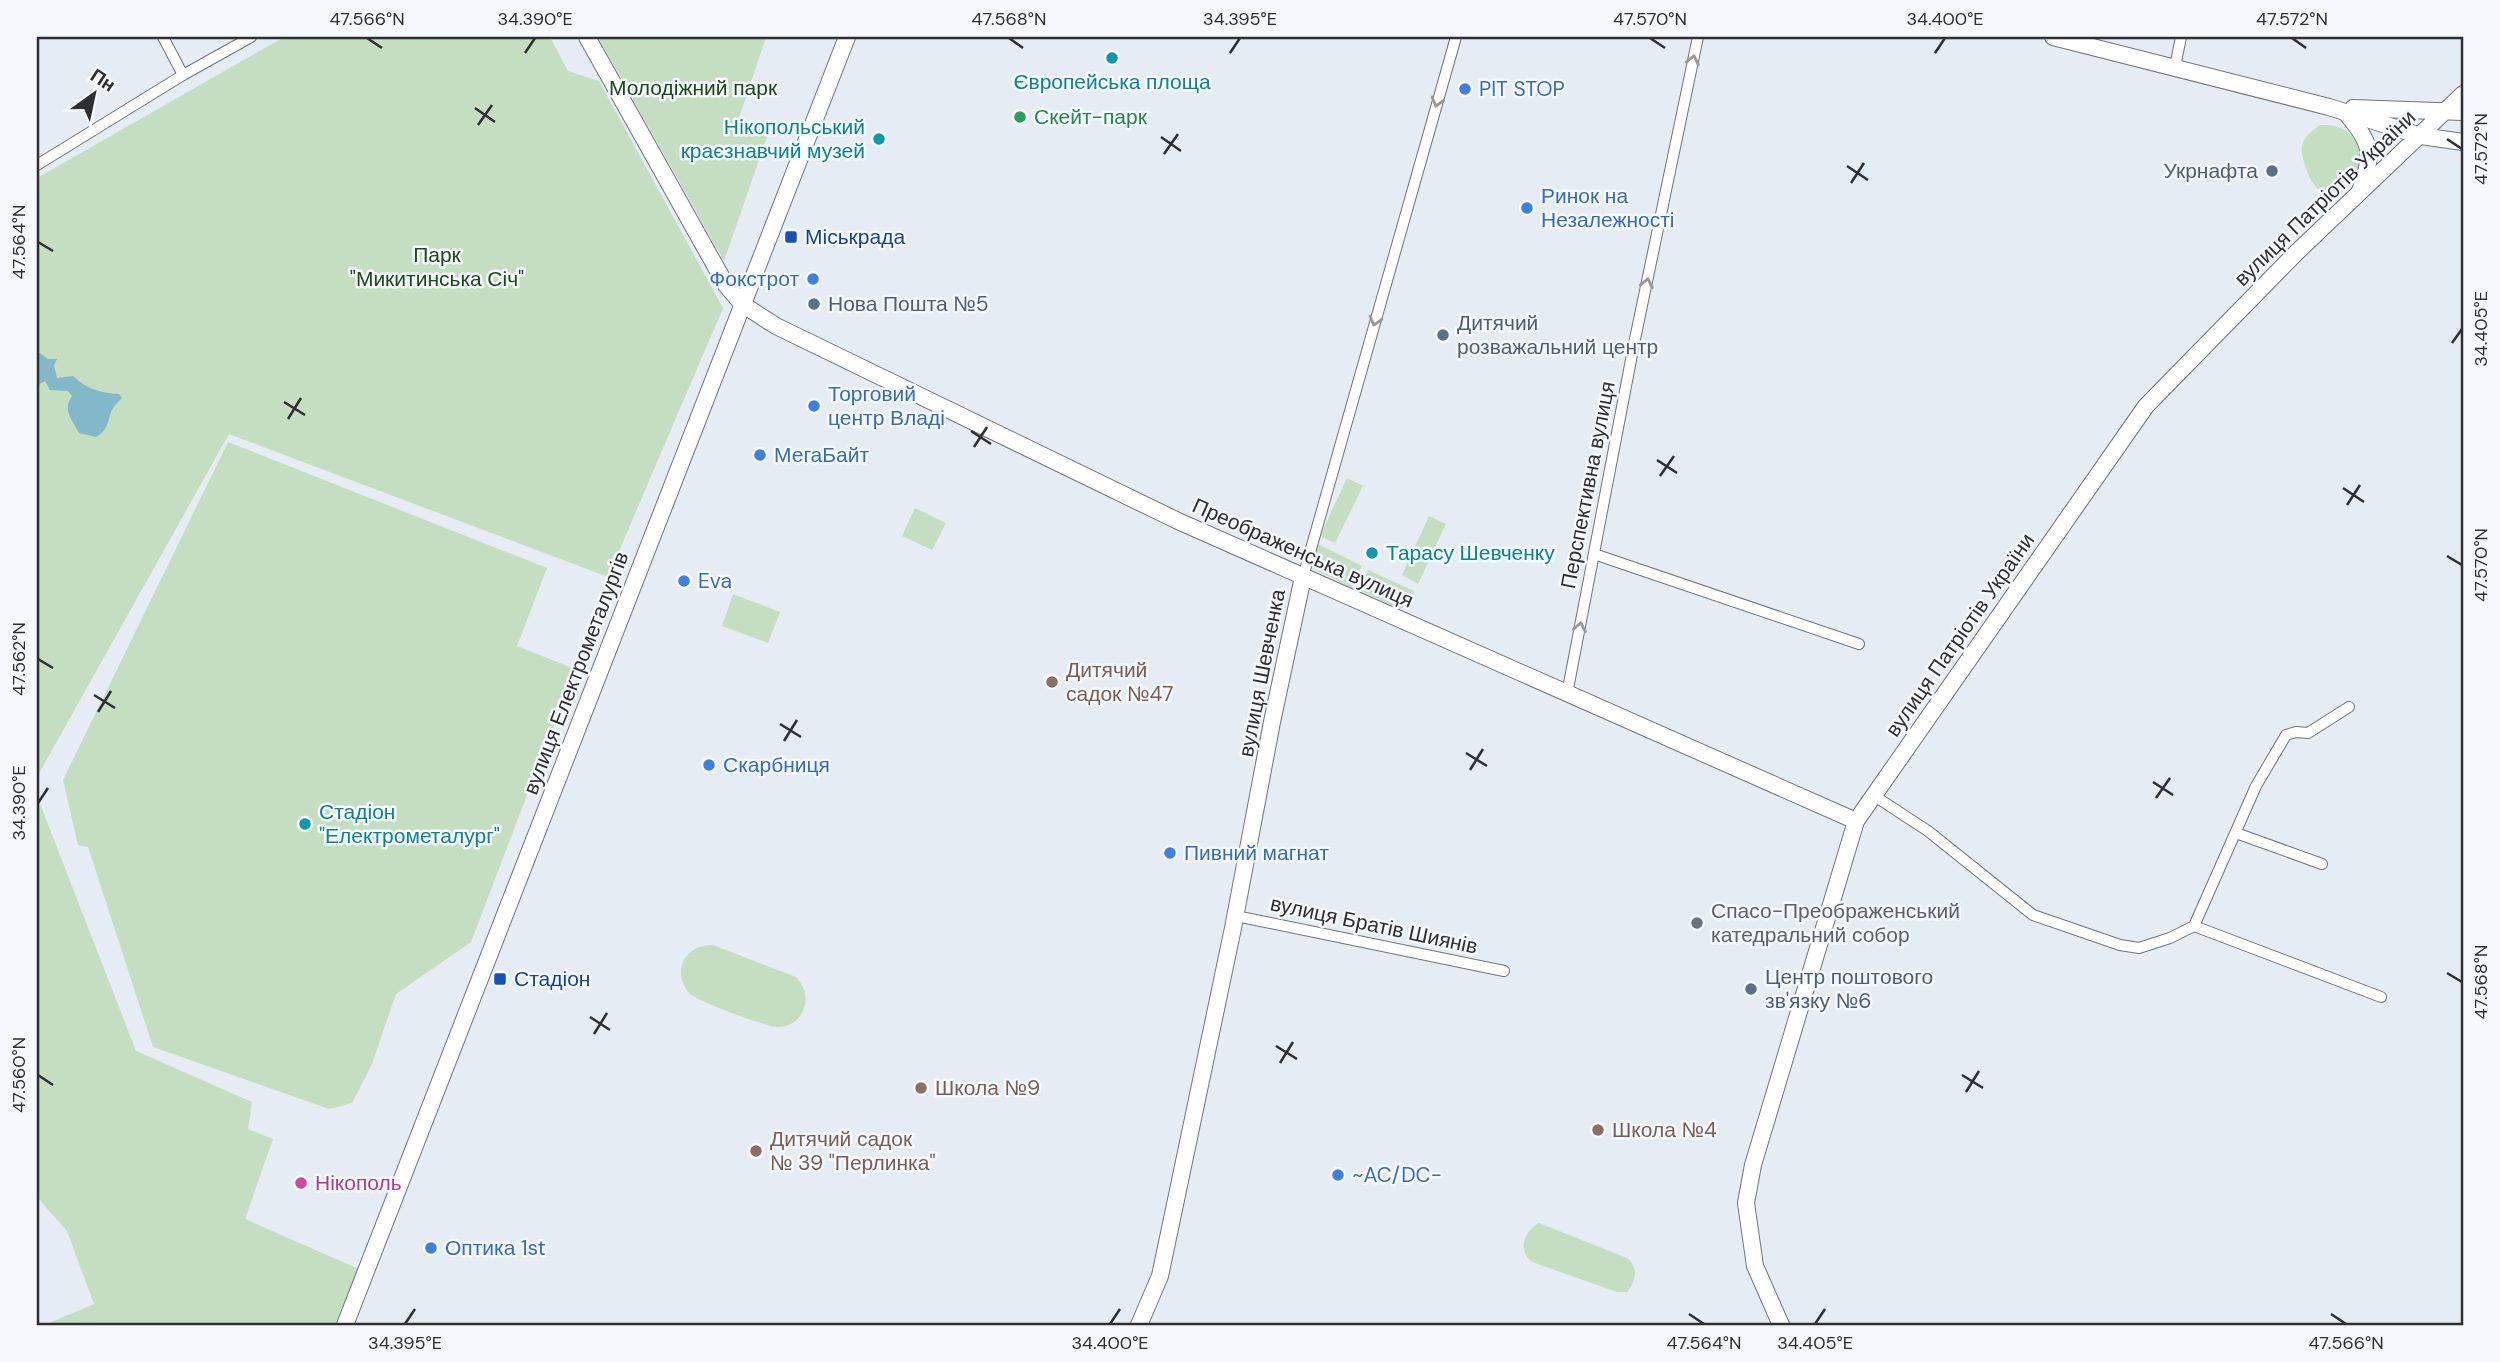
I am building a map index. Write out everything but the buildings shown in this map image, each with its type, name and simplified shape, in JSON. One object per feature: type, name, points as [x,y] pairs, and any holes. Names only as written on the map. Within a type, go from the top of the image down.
[{"type":"main road","points":[[587,37],[726,285],[742,304]]},
{"type":"main road","name":"вулиця Електрометалургів","points":[[345,1325],[847,37]]},
{"type":"main road","points":[[2053,37],[2337,109],[2421,136],[2463,142]]},
{"type":"main road","name":"вулиця Патріотів України","points":[[1781,1325],[1755,1266],[1746,1203],[1753,1165],[1856,821],[2146,406],[2297,252],[2463,94]]},
{"type":"main road","points":[[2337,109],[2463,112]]},
{"type":"main road","points":[[2337,109],[2360,129],[2369,149],[2370,164],[2360,193]]},
{"type":"main road","name":"Преображенська вулиця","points":[[742,304],[787,332],[1178,521],[1856,821]]},
{"type":"main road","name":"вулиця Шевченка","points":[[1139,1325],[1160,1276],[1236,915],[1274,710],[1303,577]]},
{"type":"street","points":[[163,37],[183,75]]},
{"type":"street","points":[[37,165],[183,75],[251,37]]},
{"type":"street","name":"вулиця Шевченка","points":[[1303,577],[1456,37]]},
{"type":"street","name":"Перспективна вулиця","points":[[1567,694],[1635,340],[1698,37]]},
{"type":"street","points":[[2175,67],[2181,37]]},
{"type":"street","points":[[1594,554],[1859,643]]},
{"type":"street","points":[[1873,795],[1928,831],[2033,915],[2120,945],[2139,948],[2171,939],[2194,926],[2256,786],[2286,735],[2308,733],[2349,707]]},
{"type":"street","points":[[2236,833],[2322,864]]},
{"type":"street","name":"вулиця Братів Шиянів","points":[[1236,915],[1503,971]]},
{"type":"street","points":[[2194,926],[2381,997]]},
{"type":"green space","name":"Парк \"Микитинська Січ\"","points":[[284,37],[550,37],[568,71],[599,81],[723,308],[608,577],[229,434],[37,777],[37,178]]},
{"type":"green space","name":"Молодіжний парк","points":[[598,37],[766,37],[738,121],[769,131],[724,261]]},
{"type":"green space","points":[[2320,125],[2342,128],[2349,133],[2358,148],[2359,178],[2342,193],[2329,194],[2319,190],[2311,181],[2306,168],[2302,152],[2303,142]]},
{"type":"green space","points":[[228,442],[547,568],[517,646],[575,669],[471,942],[396,994],[372,1064],[352,1103],[329,1109],[153,1047],[88,847],[78,845],[63,780]]},
{"type":"green space","points":[[1347,478],[1363,486],[1335,543],[1320,536]]},
{"type":"green space","points":[[915,508],[946,523],[932,550],[902,536]]},
{"type":"green space","points":[[1429,516],[1446,524],[1418,584],[1402,575]]},
{"type":"green space","points":[[1318,544],[1362,566],[1352,588],[1310,567]]},
{"type":"green space","points":[[1368,570],[1414,591],[1407,605],[1400,609],[1358,590]]},
{"type":"green space","points":[[733,594],[780,612],[768,643],[722,626]]},
{"type":"green space","points":[[37,796],[136,1051],[252,1102],[248,1129],[273,1139],[245,1219],[361,1270],[339,1325],[44,1325],[94,1304],[67,1231],[37,1197]]},
{"type":"green space","points":[[713,945],[796,977],[806,1000],[798,1019],[787,1026],[772,1026],[734,1014],[690,994],[682,977],[684,961],[694,949]]},
{"type":"green space","points":[[1539,1223],[1627,1258],[1635,1270],[1635,1275],[1627,1292],[1617,1292],[1532,1262],[1525,1252],[1524,1241],[1529,1231]]},
{"type":"water","points":[[37,351],[48,359],[57,359],[54,365],[57,378],[73,376],[94,390],[119,394],[122,398],[113,408],[103,432],[96,437],[79,433],[69,414],[68,405],[72,396],[68,391],[50,390],[45,381],[37,386]]},
{"type":"place","name":"Європейська площа","points":[[1112,58]]},
{"type":"place","name":"PIT STOP","points":[[1465,89]]},
{"type":"place","name":"Скейт-парк","points":[[1020,117]]},
{"type":"place","name":"Нiкопольський краєзнавчий музей","points":[[879,139]]},
{"type":"place","name":"Укрнафта","points":[[2272,171]]},
{"type":"place","name":"Ринок на Незалежності","points":[[1527,208]]},
{"type":"place","name":"Міськрада","points":[[791,237]]},
{"type":"place","name":"Фокстрот","points":[[813,279]]},
{"type":"place","name":"Нова Пошта №5","points":[[814,304]]},
{"type":"place","name":"Дитячий розважальний центр","points":[[1443,335]]},
{"type":"place","name":"Торговий центр Владі","points":[[814,406]]},
{"type":"place","name":"МегаБайт","points":[[760,455]]},
{"type":"place","name":"Тарасу Шевченку","points":[[1372,553]]},
{"type":"place","name":"Eva","points":[[684,581]]},
{"type":"place","name":"Дитячий садок №47","points":[[1052,682]]},
{"type":"place","name":"Скарбниця","points":[[709,765]]},
{"type":"place","name":"Стадіон \"Електрометалург\"","points":[[305,824]]},
{"type":"place","name":"Пивний магнат","points":[[1170,853]]},
{"type":"place","name":"Спасо-Преображенський катедральний собор","points":[[1697,923]]},
{"type":"place","name":"Стадіон","points":[[500,979]]},
{"type":"place","name":"Центр поштового зв'язку №6","points":[[1751,989]]},
{"type":"place","name":"Школа №9","points":[[921,1088]]},
{"type":"place","name":"Школа №4","points":[[1598,1130]]},
{"type":"place","name":"Дитячий садок № 39 \"Перлинка\"","points":[[756,1151]]},
{"type":"place","name":"~AC/DC-","points":[[1338,1175]]},
{"type":"place","name":"Нікополь","points":[[301,1183]]},
{"type":"place","name":"Оптика 1st","points":[[431,1248]]}]
